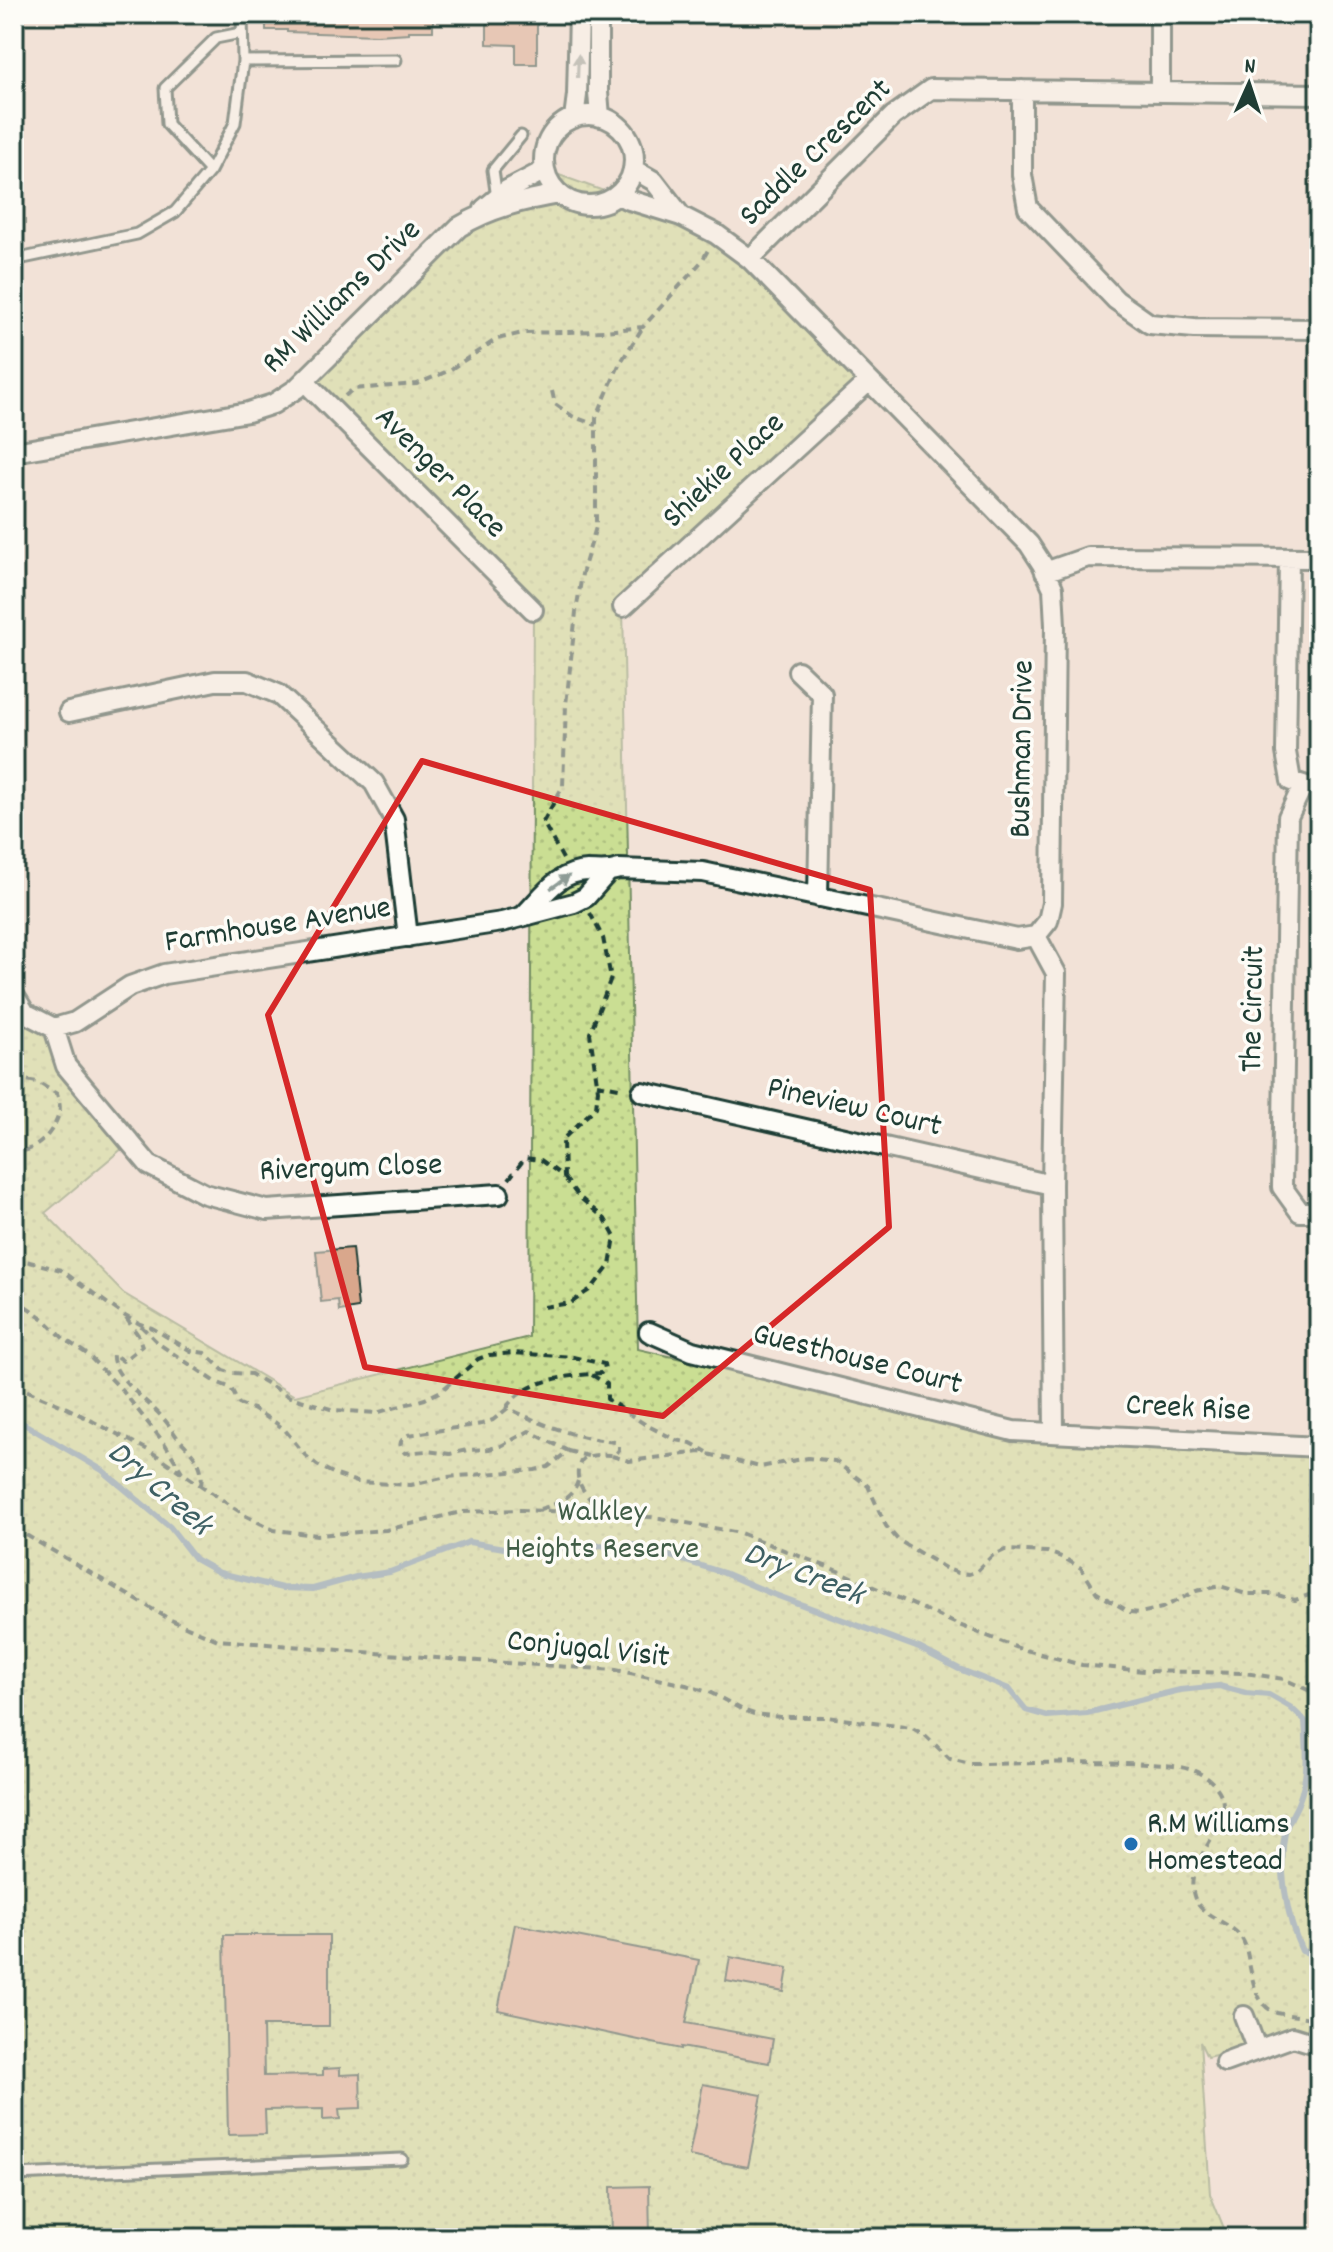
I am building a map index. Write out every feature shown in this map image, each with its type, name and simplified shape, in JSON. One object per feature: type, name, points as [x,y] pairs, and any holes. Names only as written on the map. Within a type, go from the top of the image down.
[{"type":"street","points":[[574,118],[579,14]]},
{"type":"street","points":[[598,14],[600,117]]},
{"type":"street","points":[[1160,14],[1160,92]]},
{"type":"street","name":"Saddle Crescent","points":[[750,259],[893,116],[931,89],[1319,94]]},
{"type":"street","points":[[1022,90],[1022,175],[1028,208],[1116,300],[1150,324],[1194,328],[1319,329]]},
{"type":"street","points":[[600,117],[616,124],[630,140],[634,154],[631,177],[619,194],[599,204],[574,203],[559,194],[547,178],[546,146],[559,127],[574,118],[600,117]]},
{"type":"street","name":"Bushman Drive","points":[[633,169],[654,181],[681,216]]},
{"type":"street","name":"RM Williams Drive","points":[[473,219],[497,198],[545,170]]},
{"type":"street","name":"RM Williams Drive","points":[[14,452],[248,412],[273,404],[304,381],[459,227],[514,203],[559,194]]},
{"type":"street","name":"Bushman Drive","points":[[619,194],[681,216],[716,234],[750,259],[1029,544],[1045,572],[1053,588],[1055,625],[1052,903],[1048,921],[1036,936]]},
{"type":"street","name":"Avenger Place","points":[[304,381],[533,610]]},
{"type":"street","name":"Shiekie Place","points":[[623,607],[869,381]]},
{"type":"street","points":[[1045,572],[1088,557],[1319,558]]},
{"type":"street","points":[[1289,558],[1286,752],[1291,781],[1311,787]]},
{"type":"street","points":[[798,671],[822,694],[818,897]]},
{"type":"street","points":[[69,712],[215,681],[247,681],[278,694],[374,783],[394,819],[408,937]]},
{"type":"street","name":"The Circuit","points":[[1311,787],[1288,817],[1282,1187],[1300,1212],[1319,1212]]},
{"type":"street","points":[[523,916],[560,878],[570,874],[586,871],[607,873],[619,869],[703,872],[1017,939],[1036,936],[1056,973],[1052,1185],[1054,1432]]},
{"type":"street","name":"Farmhouse Avenue","points":[[54,1028],[75,1022],[130,986],[164,974],[502,922],[574,903],[607,873]]},
{"type":"street","points":[[14,995],[25,1013],[54,1028]]},
{"type":"street","name":"Rivergum Close","points":[[54,1028],[66,1066],[149,1165],[205,1194],[267,1210],[499,1194]]},
{"type":"street","name":"Pineview Court","points":[[642,1092],[1052,1185]]},
{"type":"street","name":"Guesthouse Court","points":[[649,1332],[692,1351],[1013,1431],[1054,1432]]},
{"type":"street","name":"Creek Rise","points":[[1054,1432],[1319,1447]]},
{"type":"street","points":[[1244,2016],[1257,2050]]},
{"type":"street","points":[[1225,2062],[1293,2037],[1319,2045]]},
{"type":"lane","points":[[14,260],[137,234],[175,212],[210,171],[235,123],[243,61],[242,14]]},
{"type":"lane","points":[[210,171],[167,124],[165,88],[216,38],[241,33]]},
{"type":"lane","points":[[243,61],[396,60]]},
{"type":"lane","points":[[497,198],[493,170],[521,136]]},
{"type":"lane","points":[[14,2175],[402,2159]]},
{"type":"path","points":[[570,874],[543,822],[563,786],[566,705],[576,612],[582,574],[596,527],[596,418],[619,365],[643,327],[702,261],[716,234]]},
{"type":"path","points":[[332,409],[353,389],[417,384],[448,371],[497,339],[523,333],[643,327]]},
{"type":"path","points":[[552,391],[555,404],[572,416],[596,425]]},
{"type":"path","points":[[564,1177],[563,1139],[596,1107],[597,1084],[590,1033],[611,978],[603,938],[583,898]]},
{"type":"path","points":[[14,1078],[37,1082],[57,1094],[60,1107],[57,1119],[44,1139],[34,1147],[14,1151]]},
{"type":"path","points":[[597,1084],[642,1092]]},
{"type":"path","points":[[499,1194],[525,1158],[541,1160],[564,1177],[578,1196],[605,1219],[615,1237],[610,1265],[592,1288],[571,1303],[544,1307]]},
{"type":"path","points":[[14,1258],[61,1270],[125,1316],[191,1351],[205,1353],[223,1370],[251,1374],[290,1397],[345,1412],[376,1413],[425,1399],[441,1391],[478,1359],[489,1355],[514,1353],[573,1357],[604,1364],[605,1369],[601,1373],[540,1382],[513,1399],[508,1408],[493,1420],[408,1435],[399,1443],[405,1453],[426,1451],[450,1454],[501,1446],[529,1431],[568,1451],[589,1456],[615,1455],[619,1450],[615,1442],[571,1434],[508,1408]]},
{"type":"path","points":[[14,1298],[87,1354],[121,1389],[165,1444],[184,1474]]},
{"type":"path","points":[[125,1316],[142,1346],[123,1361],[113,1354],[112,1360],[123,1378],[193,1454],[201,1466],[201,1485]]},
{"type":"path","points":[[140,1324],[159,1344],[216,1382],[231,1388],[239,1404],[285,1430],[317,1465],[357,1482],[411,1485],[447,1477],[535,1470],[548,1467],[568,1451]]},
{"type":"path","points":[[586,1374],[597,1376],[607,1384],[607,1399],[646,1425],[712,1455]]},
{"type":"path","points":[[14,1385],[65,1407],[150,1451],[246,1516],[274,1530],[317,1535],[386,1530],[461,1512],[536,1510],[660,1518],[740,1533],[838,1571],[959,1625],[1018,1648],[1069,1662],[1144,1671],[1245,1673],[1284,1679],[1319,1695]]},
{"type":"path","points":[[609,1455],[629,1461],[700,1452],[760,1467],[808,1458],[835,1461],[868,1486],[886,1526],[898,1540],[918,1554],[958,1573],[969,1574],[1005,1550],[1047,1552],[1081,1568],[1097,1593],[1130,1612],[1162,1608],[1209,1586],[1246,1594],[1274,1594],[1295,1600],[1309,1595],[1319,1598]]},
{"type":"path","points":[[589,1456],[582,1460],[577,1470],[578,1481],[603,1513]]},
{"type":"path","points":[[536,1510],[570,1496],[578,1481]]},
{"type":"path","name":"Conjugal Visit","points":[[14,1528],[171,1620],[218,1640],[616,1670],[686,1685],[711,1693],[754,1714],[827,1717],[912,1728],[925,1735],[950,1759],[970,1764],[1129,1763],[1197,1771],[1211,1779],[1223,1804],[1221,1817],[1193,1882],[1193,1894],[1198,1905],[1236,1931],[1243,1940],[1254,1987],[1264,2006],[1274,2012],[1319,2020]]},
{"type":"highlighted area","points":[[422,761],[870,890],[889,1227],[663,1416],[365,1367],[268,1015]]},
{"type":"green space","name":"Walkley Heights Reserve","points":[[545,170],[626,199],[750,259],[869,381],[623,607],[638,1349],[1017,1437],[1319,1451],[1319,2045],[1292,2037],[1207,2057],[1200,2042],[1210,2194],[1228,2238],[14,2238],[14,995],[38,1020],[130,1142],[45,1213],[123,1293],[295,1396],[529,1337],[533,610],[296,389],[473,219]]},
{"type":"building","points":[[266,14],[433,14],[433,31],[377,35],[266,30]]},
{"type":"building","points":[[487,14],[532,14],[532,20],[537,20],[537,64],[516,64],[516,45],[487,44]]},
{"type":"building","points":[[352,1248],[358,1308],[339,1311],[338,1300],[321,1302],[316,1251]]},
{"type":"building","points":[[515,1924],[699,1960],[686,2023],[773,2039],[769,2063],[681,2049],[498,2010]]},
{"type":"building","points":[[224,1935],[329,1935],[329,2026],[263,2026],[264,2076],[323,2075],[323,2069],[340,2068],[340,2075],[360,2074],[361,2108],[339,2109],[340,2119],[323,2120],[323,2109],[265,2110],[266,2134],[228,2135]]},
{"type":"building","points":[[730,1957],[788,1968],[784,1992],[726,1981]]},
{"type":"building","points":[[703,2084],[762,2095],[748,2167],[689,2156]]},
{"type":"building","points":[[649,2186],[650,2238],[612,2238],[611,2187]]},
{"type":"waterway","name":"Dry Creek","points":[[14,1418],[102,1470],[170,1527],[195,1559],[220,1573],[282,1588],[313,1589],[356,1577],[390,1572],[469,1542],[527,1552],[631,1544],[724,1573],[919,1648],[959,1669],[1009,1689],[1026,1710],[1047,1716],[1087,1713],[1180,1690],[1219,1686],[1269,1695],[1290,1707],[1305,1721],[1306,1771],[1298,1804],[1286,1829],[1283,1874],[1288,1908],[1302,1951],[1319,1952]]},
{"type":"place","name":"R.M Williams Homestead","points":[[1131,1844]]}]
